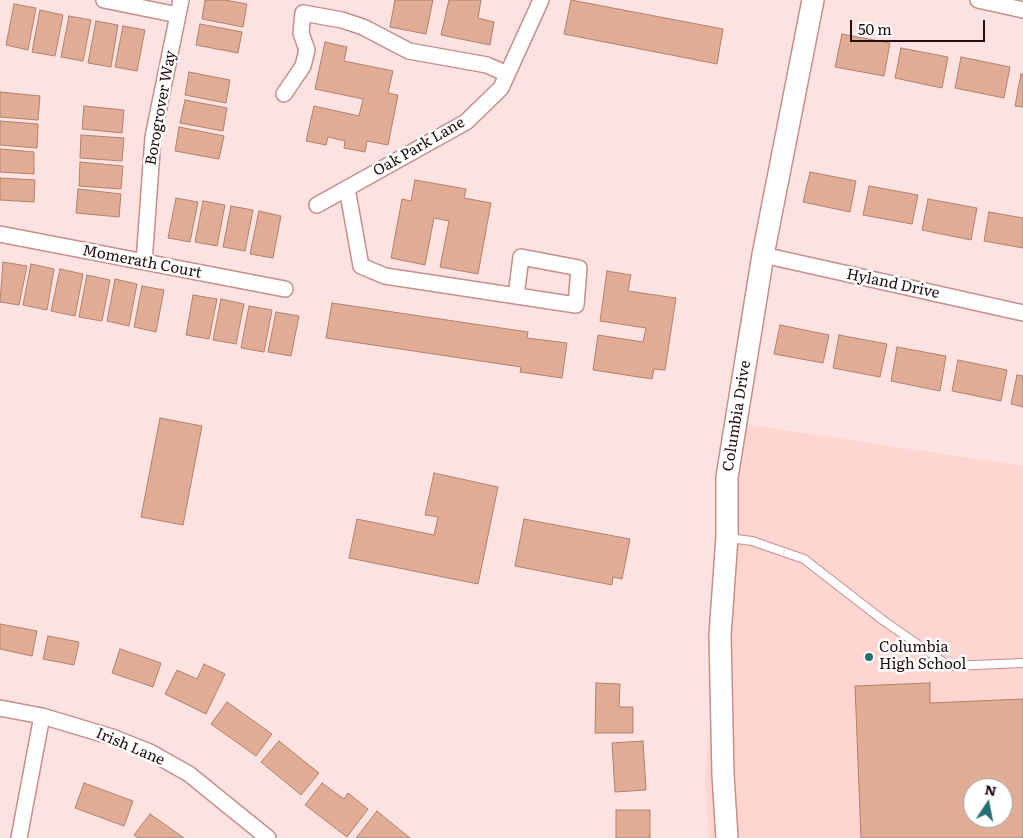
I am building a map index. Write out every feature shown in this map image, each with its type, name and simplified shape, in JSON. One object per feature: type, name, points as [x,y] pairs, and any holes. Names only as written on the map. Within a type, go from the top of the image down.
[{"type":"main road","name":"Columbia Drive","points":[[727,838],[723,775],[720,635],[727,537],[727,477],[762,255],[813,0]]},
{"type":"street","points":[[104,0],[178,15]]},
{"type":"street","name":"Borogrover Way","points":[[144,262],[153,137],[181,0]]},
{"type":"street","name":"Oak Park Lane","points":[[317,205],[466,122],[501,88],[541,0]]},
{"type":"street","points":[[978,0],[1023,10]]},
{"type":"street","points":[[284,94],[303,66],[307,50],[301,33],[303,13],[342,20],[363,27],[409,51],[487,65],[507,74]]},
{"type":"street","points":[[347,188],[361,266],[385,276],[516,296],[576,305],[579,268],[521,257],[516,296]]},
{"type":"street","name":"Momerath Court","points":[[0,234],[285,290]]},
{"type":"street","name":"Hyland Drive","points":[[762,255],[1023,313]]},
{"type":"street","name":"Irish Lane","points":[[0,708],[42,716],[112,737],[150,752],[189,774],[268,838]]},
{"type":"street","points":[[19,838],[42,716]]},
{"type":"lane","points":[[727,537],[752,541],[804,559],[884,621],[949,666],[1023,663]]},
{"type":"shaded area","name":"Columbia High School","points":[[737,423],[1023,466],[1023,838],[709,838],[705,777]]},
{"type":"building","points":[[205,0],[225,0],[247,4],[243,27],[202,19]]},
{"type":"building","points":[[395,0],[433,0],[426,34],[390,27]]},
{"type":"building","points":[[449,0],[481,0],[478,18],[494,22],[490,45],[441,35]]},
{"type":"building","points":[[571,0],[723,29],[717,64],[564,34]]},
{"type":"building","points":[[14,4],[36,8],[28,50],[6,45]]},
{"type":"building","points":[[40,10],[63,15],[55,56],[32,52]]},
{"type":"building","points":[[69,16],[91,20],[83,61],[61,57]]},
{"type":"building","points":[[96,21],[118,25],[111,67],[88,63]]},
{"type":"building","points":[[200,24],[242,32],[238,53],[196,45]]},
{"type":"building","points":[[123,26],[145,30],[137,71],[115,67]]},
{"type":"building","points":[[842,34],[890,43],[884,76],[835,67]]},
{"type":"building","points":[[325,42],[347,47],[344,61],[393,71],[388,93],[398,95],[388,145],[367,141],[365,152],[344,148],[345,141],[328,137],[326,145],[306,141],[314,106],[359,116],[363,99],[315,89]]},
{"type":"building","points":[[901,48],[948,57],[942,88],[895,78]]},
{"type":"building","points":[[961,57],[1010,67],[1004,98],[955,88]]},
{"type":"building","points":[[189,72],[230,80],[226,103],[185,95]]},
{"type":"building","points":[[1021,74],[1023,74],[1023,107],[1015,106]]},
{"type":"building","points":[[0,92],[40,96],[38,120],[0,117]]},
{"type":"building","points":[[185,100],[227,108],[223,131],[180,123]]},
{"type":"building","points":[[84,106],[124,110],[122,133],[82,129]]},
{"type":"building","points":[[0,121],[38,124],[37,148],[0,145]]},
{"type":"building","points":[[179,127],[224,136],[219,159],[175,151]]},
{"type":"building","points":[[81,135],[124,138],[122,161],[80,158]]},
{"type":"building","points":[[0,149],[34,152],[34,174],[0,172]]},
{"type":"building","points":[[80,162],[123,166],[121,189],[79,186]]},
{"type":"building","points":[[810,172],[856,181],[850,212],[803,202]]},
{"type":"building","points":[[0,178],[35,180],[34,202],[0,200]]},
{"type":"building","points":[[415,180],[466,189],[464,198],[491,203],[478,274],[440,267],[449,221],[434,218],[425,265],[391,258],[402,199],[411,201]]},
{"type":"building","points":[[869,186],[918,195],[912,224],[863,215]]},
{"type":"building","points":[[78,189],[121,194],[119,217],[76,213]]},
{"type":"building","points":[[176,198],[198,202],[190,242],[168,238]]},
{"type":"building","points":[[928,199],[977,208],[971,240],[922,230]]},
{"type":"building","points":[[203,201],[225,205],[217,246],[195,242]]},
{"type":"building","points":[[231,206],[253,210],[245,251],[223,247]]},
{"type":"building","points":[[259,211],[281,216],[273,258],[250,254]]},
{"type":"building","points":[[989,212],[1023,218],[1023,248],[984,241]]},
{"type":"building","points":[[3,262],[27,266],[19,305],[0,302]]},
{"type":"building","points":[[31,264],[54,269],[47,310],[23,305]]},
{"type":"building","points":[[60,269],[83,274],[75,316],[51,311]]},
{"type":"building","points":[[607,271],[631,275],[628,291],[676,298],[665,370],[654,369],[652,379],[593,370],[598,335],[643,342],[646,328],[600,321]]},
{"type":"building","points":[[87,275],[110,280],[102,321],[79,317]]},
{"type":"building","points":[[115,279],[137,284],[129,326],[107,321]]},
{"type":"building","points":[[142,286],[164,290],[156,332],[134,327]]},
{"type":"building","points":[[193,295],[217,299],[209,339],[186,335]]},
{"type":"building","points":[[221,299],[244,304],[236,344],[213,340]]},
{"type":"building","points":[[332,303],[528,332],[527,338],[567,343],[562,378],[520,372],[521,367],[326,338]]},
{"type":"building","points":[[249,306],[272,310],[264,352],[241,348]]},
{"type":"building","points":[[276,312],[299,316],[291,356],[268,352]]},
{"type":"building","points":[[780,325],[829,335],[823,363],[774,354]]},
{"type":"building","points":[[839,335],[887,344],[880,377],[833,368]]},
{"type":"building","points":[[897,347],[946,356],[940,391],[891,381]]},
{"type":"building","points":[[958,360],[1007,370],[1001,401],[952,391]]},
{"type":"building","points":[[1017,375],[1023,376],[1023,407],[1011,404]]},
{"type":"building","points":[[160,418],[202,426],[183,525],[141,517]]},
{"type":"building","points":[[434,473],[498,487],[478,584],[349,558],[357,519],[434,535],[438,517],[425,515]]},
{"type":"building","points":[[524,519],[630,539],[622,579],[613,577],[612,585],[515,566]]},
{"type":"building","points":[[0,624],[37,631],[32,656],[0,649]]},
{"type":"building","points":[[48,636],[79,642],[74,665],[43,659]]},
{"type":"building","points":[[120,649],[161,663],[153,687],[112,673]]},
{"type":"building","points":[[204,664],[225,674],[206,714],[165,694],[177,670],[197,679]]},
{"type":"building","points":[[596,683],[620,684],[619,707],[633,707],[633,733],[595,733]]},
{"type":"building","points":[[930,683],[930,703],[1023,699],[1023,838],[861,838],[855,686]]},
{"type":"building","points":[[227,702],[272,734],[256,756],[211,724]]},
{"type":"building","points":[[279,741],[319,773],[301,795],[261,762]]},
{"type":"building","points":[[643,741],[646,790],[615,792],[612,743]]},
{"type":"building","points":[[84,783],[133,801],[124,826],[75,808]]},
{"type":"building","points":[[322,783],[344,799],[348,793],[368,809],[347,837],[305,805]]},
{"type":"building","points":[[616,810],[650,810],[650,838],[616,838]]},
{"type":"building","points":[[377,811],[410,838],[356,838]]},
{"type":"building","points":[[150,814],[184,838],[138,838],[134,835]]},
{"type":"place","name":"Columbia High School","points":[[869,657]]}]
